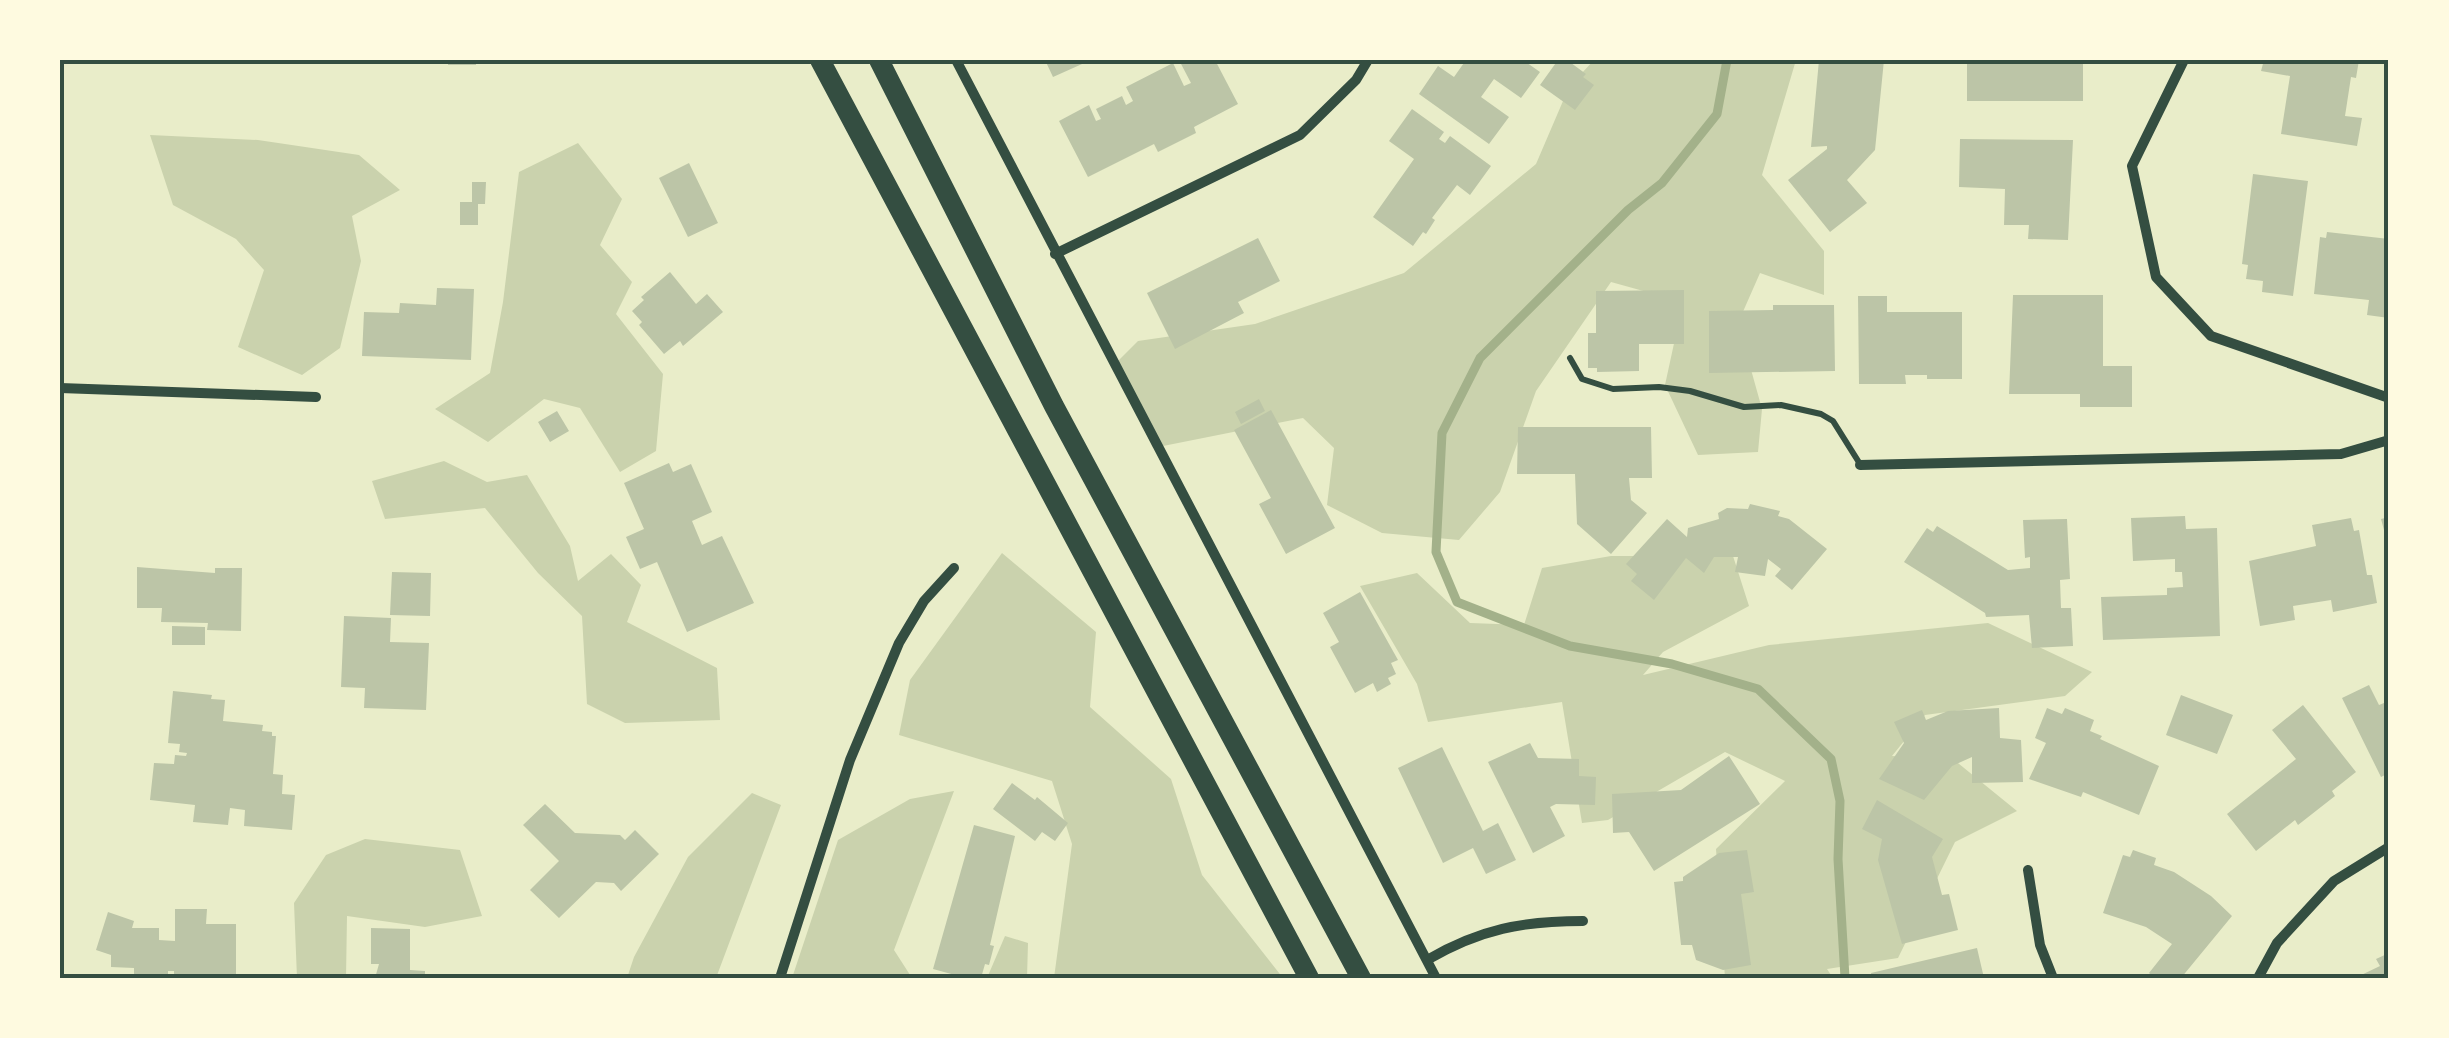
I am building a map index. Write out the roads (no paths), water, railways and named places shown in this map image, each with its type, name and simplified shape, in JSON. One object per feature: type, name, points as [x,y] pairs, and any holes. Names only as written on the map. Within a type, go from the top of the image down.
[{"type":"highway","points":[[820,60],[1309,978]]},
{"type":"highway","points":[[880,60],[1054,406],[1361,978]]},
{"type":"street","points":[[956,60],[1436,978]]},
{"type":"street","points":[[1055,254],[1300,135],[1356,80],[1368,60]]},
{"type":"street","points":[[2184,60],[2132,166],[2156,277],[2211,336],[2389,398]]},
{"type":"street","points":[[60,388],[316,397]]},
{"type":"street","points":[[1860,465],[2341,454],[2389,440]]},
{"type":"street","points":[[780,978],[850,760],[899,643],[924,601],[954,568]]},
{"type":"street","points":[[2258,978],[2276,943],[2334,881],[2389,847]]},
{"type":"street","points":[[2028,870],[2040,945],[2052,978]]},
{"type":"street","points":[[1428,960],[1458,942],[1531,921],[1584,921]]},
{"type":"lane","points":[[1570,358],[1582,380],[1612,389],[1659,387],[1690,391],[1744,407],[1781,405],[1821,414],[1833,421],[1860,465]]},
{"type":"waterway","points":[[1727,60],[1717,114],[1662,183],[1628,210],[1480,358],[1442,433],[1436,552],[1457,602],[1570,646],[1672,664],[1758,689],[1831,759],[1840,801],[1838,859],[1845,978]]}]
